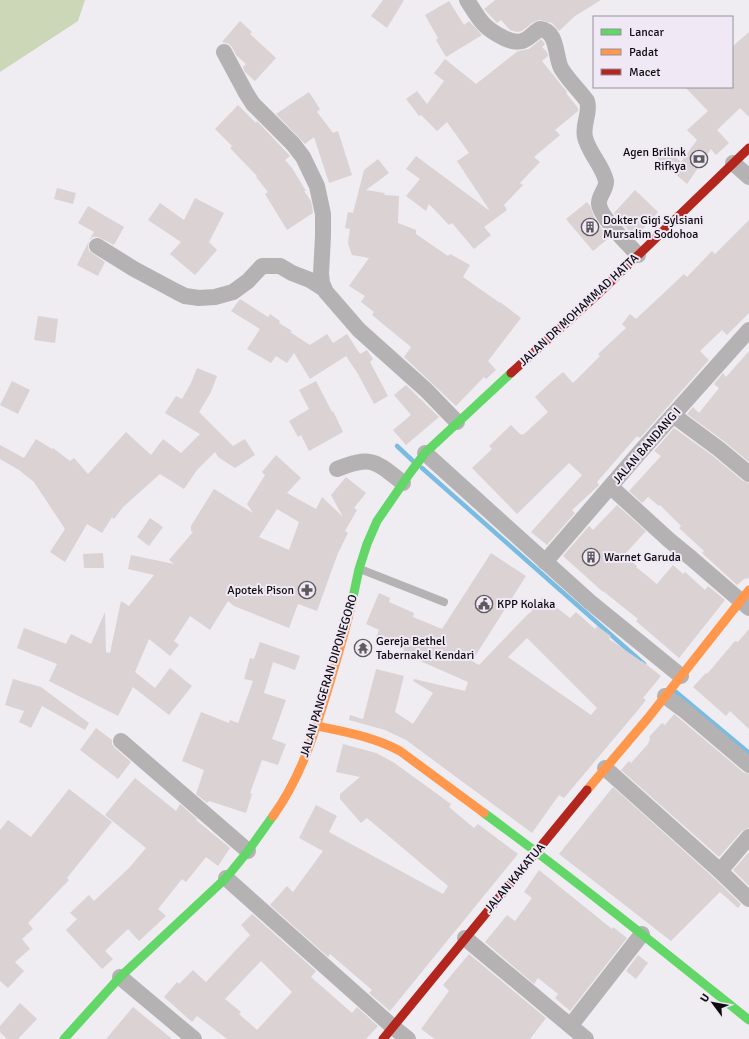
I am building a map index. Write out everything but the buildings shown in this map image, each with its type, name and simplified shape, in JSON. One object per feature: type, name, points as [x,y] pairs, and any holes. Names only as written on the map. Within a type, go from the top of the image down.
[{"type":"main road","name":"JALAN DR MOHAMMAD HATTA","points":[[424,455],[457,422],[555,334],[749,148]]},
{"type":"main road","name":"JALAN PANGERAN DIPONEGORO","points":[[64,1039],[120,977],[226,878],[277,811],[301,769],[317,726],[348,620],[359,569],[367,544],[377,521],[406,478],[424,455]]},
{"type":"main road","name":"JALAN KAKATUA","points":[[388,1033],[605,768],[648,718],[666,694],[746,599]]},
{"type":"main road","points":[[317,726],[371,738],[389,744],[400,751],[537,852],[749,1020]]},
{"type":"street","points":[[467,0],[482,23],[490,31],[508,40],[516,42],[524,41],[542,28],[551,36],[555,42],[557,58],[560,66],[564,73],[587,100],[588,106],[584,128],[585,137],[606,182],[599,201],[599,206],[601,211],[617,232],[638,255]]},
{"type":"street","points":[[224,52],[253,104],[293,144],[303,157],[317,186],[322,214],[322,274],[324,289]]},
{"type":"street","points":[[733,163],[749,177]]},
{"type":"street","points":[[97,246],[134,269],[185,296],[199,298],[216,297],[233,292],[248,281],[262,266],[280,266],[292,273],[310,280],[324,289],[359,330],[426,390],[457,422]]},
{"type":"street","name":"JALAN BANDANG I","points":[[545,562],[673,415],[747,336]]},
{"type":"street","points":[[673,415],[720,448],[749,474]]},
{"type":"street","points":[[424,455],[679,679]]},
{"type":"street","points":[[337,468],[350,463],[366,460],[406,478]]},
{"type":"street","points":[[611,487],[669,540],[746,599]]},
{"type":"street","points":[[666,694],[749,765]]},
{"type":"street","points":[[121,741],[248,851]]},
{"type":"street","points":[[605,768],[720,870],[749,899]]},
{"type":"street","points":[[720,870],[749,837]]},
{"type":"street","points":[[226,878],[388,1033],[408,1039]]},
{"type":"street","points":[[571,1026],[642,934]]},
{"type":"street","points":[[465,938],[586,1039]]},
{"type":"street","points":[[120,977],[194,1039]]},
{"type":"lane","points":[[359,569],[444,602]]},
{"type":"green space","points":[[0,0],[85,0],[78,21],[0,72]]},
{"type":"waterway","points":[[397,446],[413,461]]},
{"type":"waterway","points":[[422,468],[644,664]]},
{"type":"waterway","points":[[676,692],[749,753]]},
{"type":"traffic: fast","points":[[352,602],[359,569],[367,544],[377,521],[410,473],[425,453],[511,373]]},
{"type":"traffic: fast","points":[[484,813],[651,941],[749,1020]]},
{"type":"traffic: fast","points":[[64,1039],[120,977],[226,878],[248,851],[273,816]]},
{"type":"traffic: slow","points":[[587,790],[648,718],[749,590]]},
{"type":"traffic: slow","points":[[273,816],[292,785],[307,752],[325,700],[352,602]]},
{"type":"traffic: slow","points":[[317,726],[380,742],[400,751],[484,813]]},
{"type":"traffic: jam","points":[[511,373],[598,294],[749,148]]},
{"type":"traffic: jam","points":[[383,1039],[587,790]]},
{"type":"place","name":"Agen Brilink Rifkya","points":[[699,159]]},
{"type":"place","name":"Dokter Gigi Sylsiani Mursalim Sodohoa","points":[[590,227]]},
{"type":"place","name":"Warnet Garuda","points":[[591,557]]},
{"type":"place","name":"Apotek Pison","points":[[307,590]]},
{"type":"place","name":"KPP Kolaka","points":[[484,604]]},
{"type":"place","name":"Gereja Bethel Tabernakel Kendari","points":[[363,648]]}]
